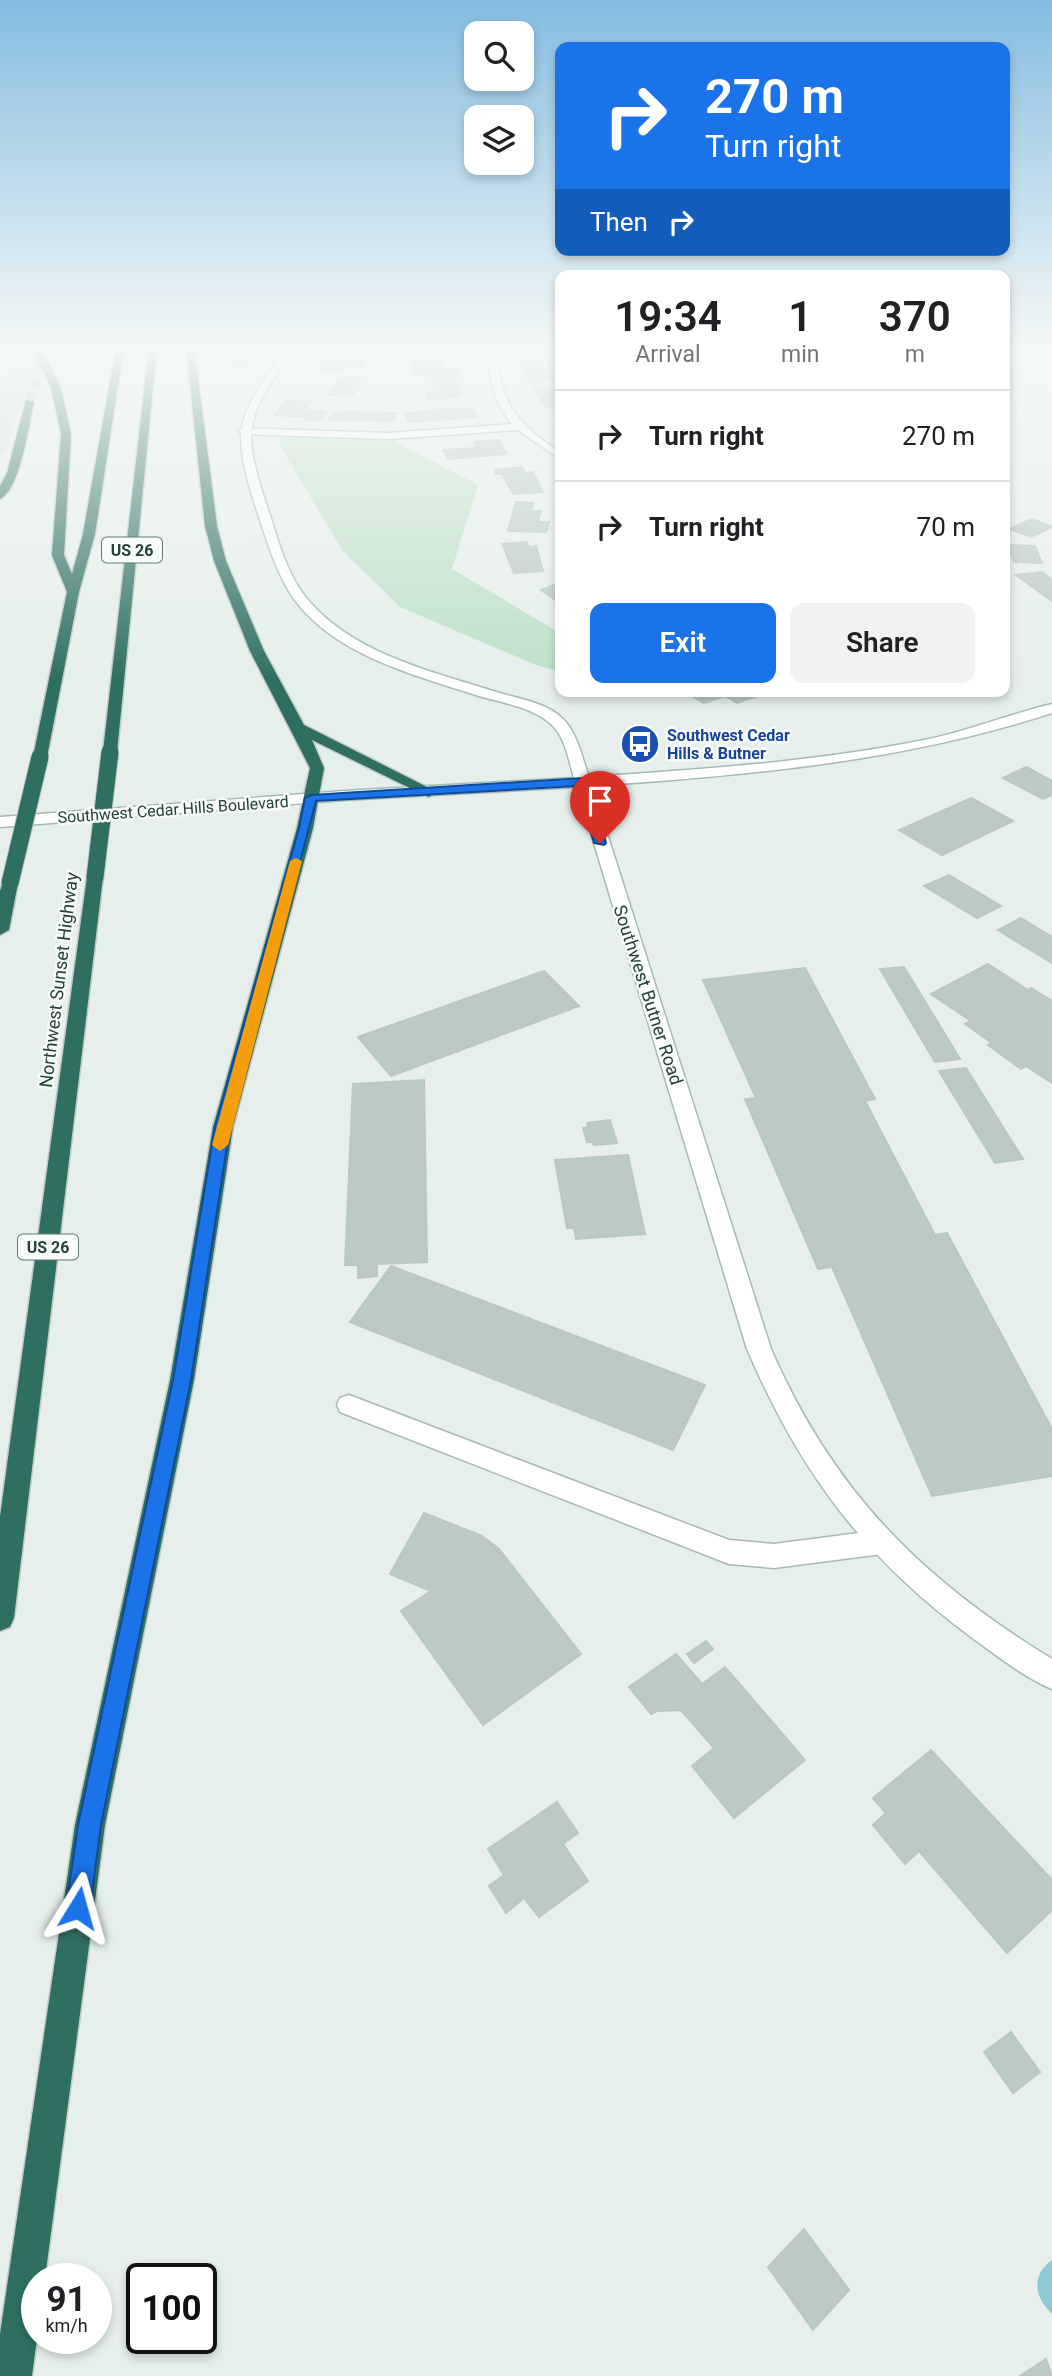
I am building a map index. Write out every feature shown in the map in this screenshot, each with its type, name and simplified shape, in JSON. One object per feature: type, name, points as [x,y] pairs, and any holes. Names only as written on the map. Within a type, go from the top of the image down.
[{"type":"highway","points":[[0,496],[12,473],[16,458]]},
{"type":"highway","points":[[64,458],[58,555],[73,592]]},
{"type":"highway","name":"US 26","points":[[0,930],[40,757],[73,592],[89,534],[102,458]]},
{"type":"highway","name":"Northwest Sunset Highway","points":[[0,1618],[95,877],[141,458]]},
{"type":"highway","points":[[13,2376],[90,1825],[182,1380],[223,1127],[305,828],[317,768],[257,651],[220,561],[211,526],[203,458]]},
{"type":"highway","points":[[297,727],[429,792]]},
{"type":"street","name":"Southwest Butner Road","points":[[246,458],[287,577],[308,608],[351,640],[387,658],[532,709],[554,720],[565,732],[583,782],[759,1349],[782,1404],[832,1482],[882,1542],[949,1604],[1015,1653],[1052,1675]]},
{"type":"street","name":"Southwest Cedar Hills Boulevard","points":[[0,821],[311,798],[583,782],[775,766],[856,757],[981,732],[1052,708]]},
{"type":"street","points":[[349,1405],[729,1552],[774,1556],[882,1542]]},
{"type":"green space","points":[[287,458],[426,458],[478,485],[452,569],[555,630],[555,671],[400,607],[343,551]]},
{"type":"water","points":[[1052,2260],[1052,2314],[1041,2300],[1037,2286],[1041,2272]]},
{"type":"building","points":[[522,467],[525,473],[533,472],[543,492],[513,494],[502,474],[496,474],[494,470]]},
{"type":"building","points":[[516,502],[533,503],[531,511],[541,511],[538,522],[549,522],[546,532],[508,531]]},
{"type":"building","points":[[1032,519],[1052,527],[1031,537],[1010,529]]},
{"type":"building","points":[[527,542],[529,547],[536,546],[543,571],[514,573],[502,544]]},
{"type":"building","points":[[1010,545],[1035,546],[1042,563],[1014,562]]},
{"type":"building","points":[[1042,572],[1052,580],[1052,601],[1016,575]]},
{"type":"building","points":[[555,585],[555,600],[541,590]]},
{"type":"building","points":[[694,697],[722,697],[704,703]]},
{"type":"building","points":[[727,697],[754,697],[737,703]]},
{"type":"building","points":[[1026,767],[1052,781],[1052,795],[1043,799],[1003,778]]},
{"type":"building","points":[[971,798],[1013,821],[942,855],[899,830]]},
{"type":"building","points":[[949,875],[1001,906],[977,918],[924,886]]},
{"type":"building","points":[[1021,918],[1052,937],[1052,963],[998,930]]},
{"type":"building","points":[[988,964],[1028,990],[1031,988],[1052,1001],[1052,1083],[1026,1066],[1021,1069],[988,1045],[992,1043],[965,1024],[971,1021],[931,994]]},
{"type":"building","points":[[904,967],[960,1059],[935,1062],[880,969]]},
{"type":"building","points":[[805,968],[875,1099],[865,1101],[935,1235],[947,1233],[1052,1429],[1052,1476],[932,1496],[832,1267],[818,1269],[745,1099],[756,1098],[703,980]]},
{"type":"building","points":[[544,971],[579,1006],[391,1076],[358,1037]]},
{"type":"building","points":[[966,1068],[1023,1159],[995,1163],[939,1071]]},
{"type":"building","points":[[424,1080],[427,1262],[377,1264],[377,1276],[358,1278],[358,1265],[345,1265],[353,1084]]},
{"type":"building","points":[[610,1120],[617,1143],[594,1145],[587,1142],[583,1128],[589,1127],[587,1123]]},
{"type":"building","points":[[628,1155],[645,1234],[576,1239],[574,1228],[567,1228],[555,1160]]},
{"type":"building","points":[[391,1266],[705,1385],[673,1450],[350,1322]]},
{"type":"building","points":[[424,1513],[482,1536],[499,1549],[581,1654],[483,1725],[401,1611],[431,1591],[390,1574]]},
{"type":"building","points":[[706,1641],[713,1649],[694,1663],[687,1654]]},
{"type":"building","points":[[676,1654],[702,1684],[725,1667],[805,1760],[734,1818],[692,1766],[714,1748],[681,1710],[657,1711],[651,1714],[629,1687]]},
{"type":"building","points":[[931,1750],[1052,1880],[1052,1910],[1007,1953],[919,1851],[905,1864],[873,1825],[886,1813],[873,1798]]},
{"type":"building","points":[[557,1802],[578,1833],[563,1844],[588,1881],[539,1917],[524,1898],[506,1913],[489,1886],[504,1875],[488,1849]]},
{"type":"building","points":[[1011,2032],[1040,2072],[1013,2093],[984,2052]]},
{"type":"building","points":[[804,2229],[849,2290],[813,2330],[768,2267]]},
{"type":"building","points":[[1046,2359],[1052,2376],[1020,2376]]},
{"type":"slow traffic","points":[[220,1145],[296,861]]},
{"type":"place","name":"Southwest Cedar Hills & Butner","points":[[640,744]]},
{"type":"route","points":[[78,1908],[90,1825],[182,1380],[223,1127],[311,798],[583,782],[600,843]]}]
